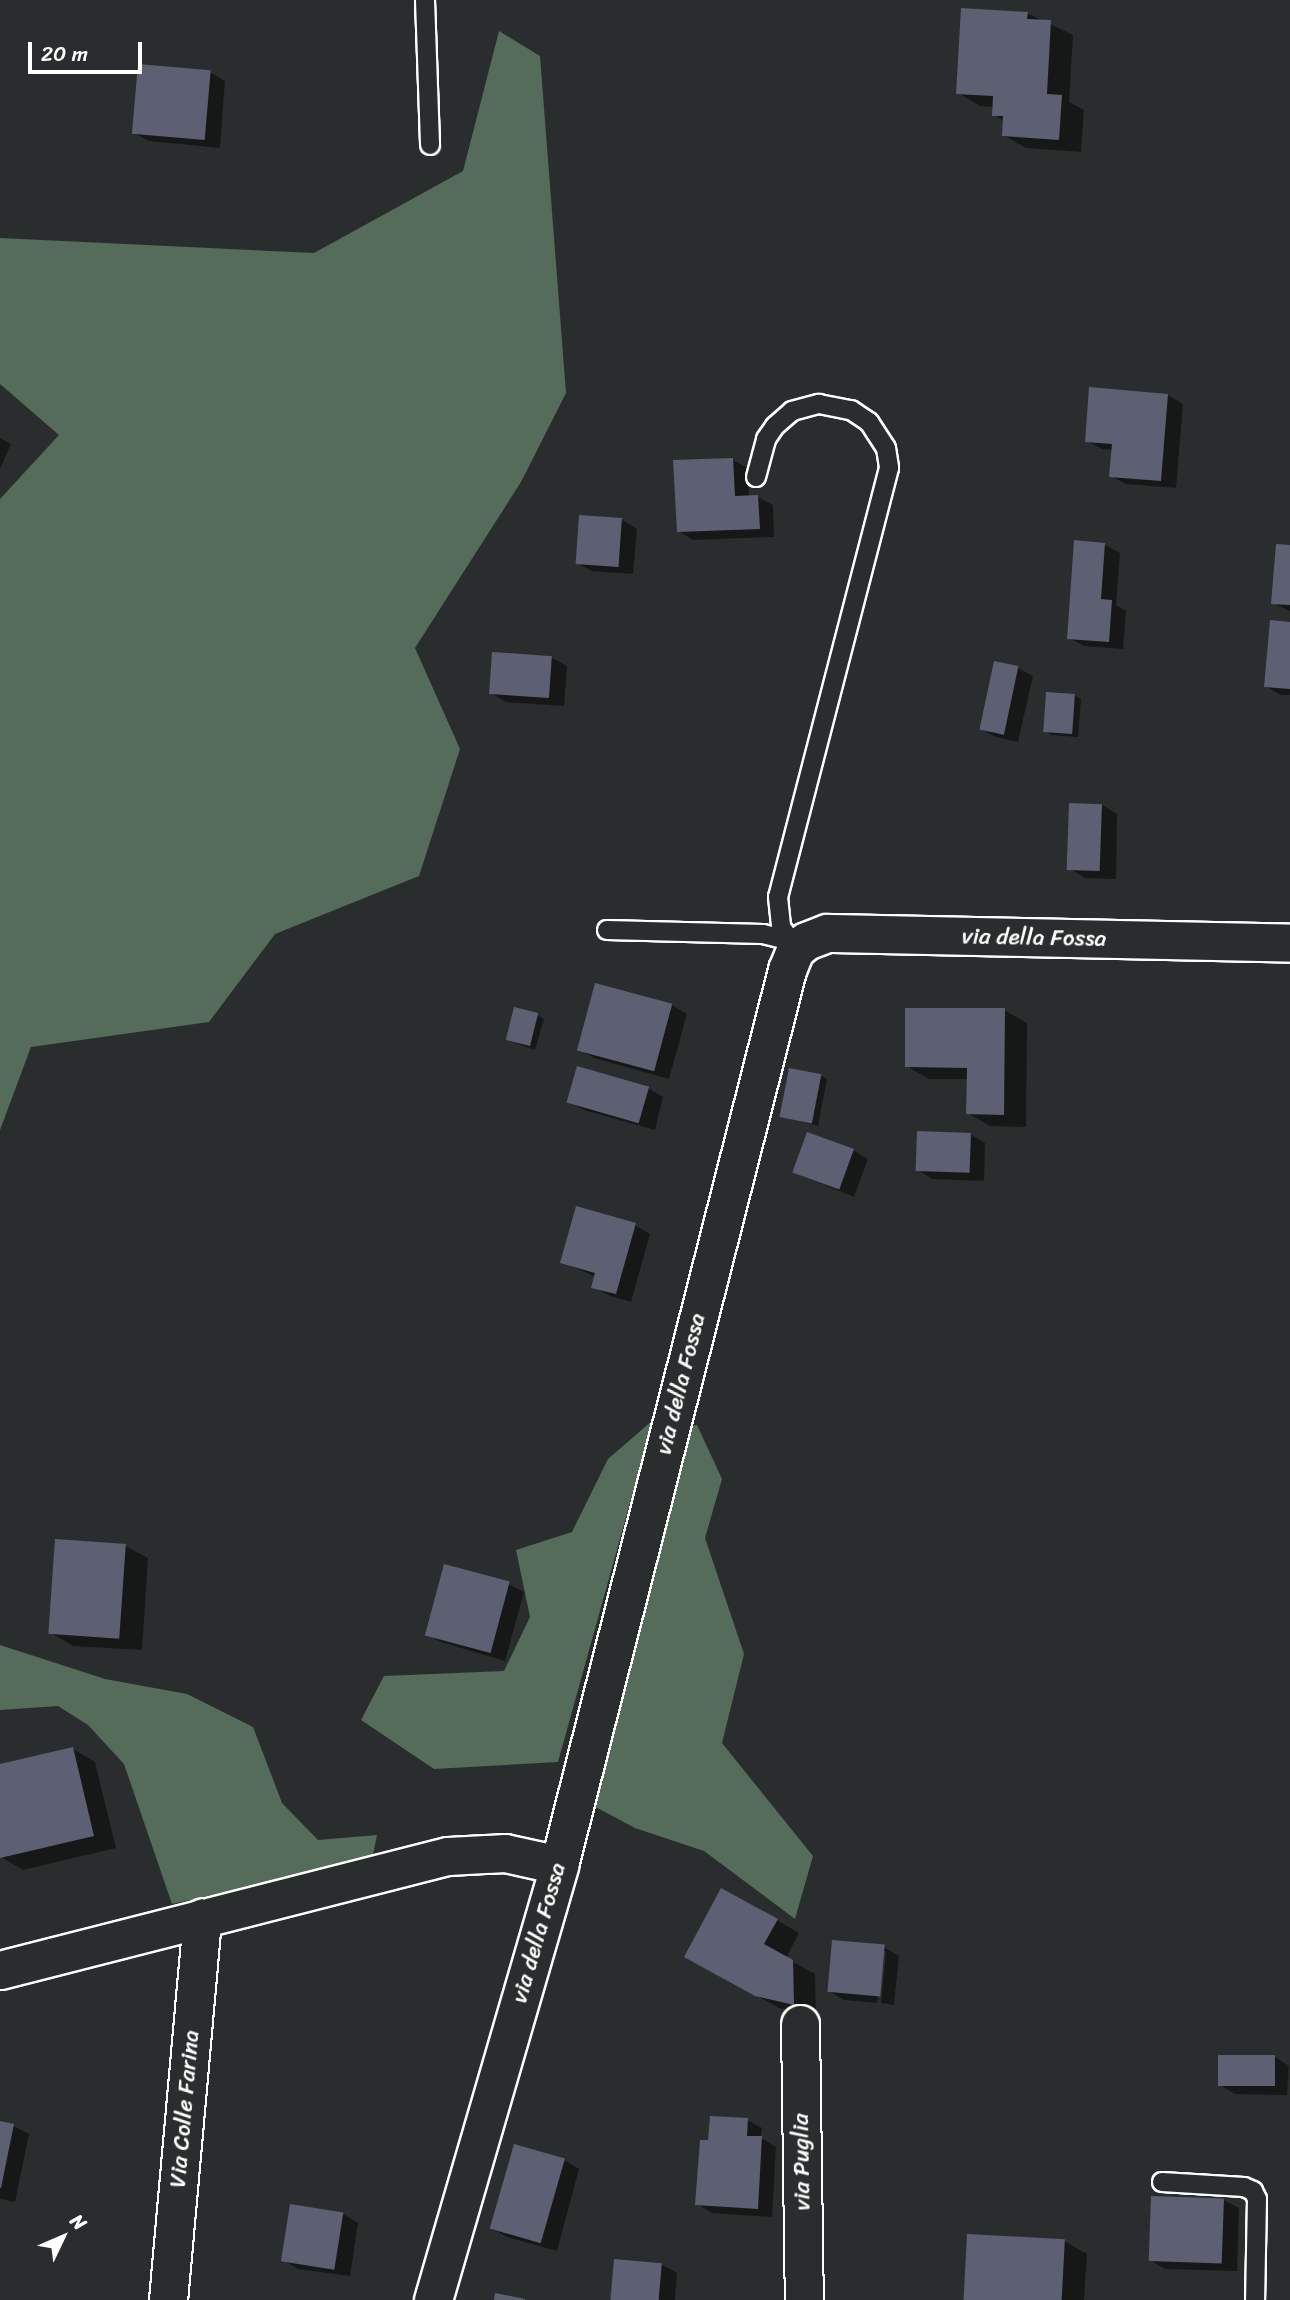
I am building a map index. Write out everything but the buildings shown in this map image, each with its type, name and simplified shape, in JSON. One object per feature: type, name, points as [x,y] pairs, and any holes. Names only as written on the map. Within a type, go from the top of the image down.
[{"type":"street","name":"via della Fossa","points":[[433,2300],[559,1865],[794,945],[827,933],[1290,943]]},
{"type":"street","points":[[0,1970],[462,1854],[517,1855],[559,1865]]},
{"type":"street","name":"Via Colle Farina","points":[[167,2300],[202,1918]]},
{"type":"street","name":"via Puglia","points":[[800,2024],[804,2300]]},
{"type":"lane","points":[[425,0],[430,145]]},
{"type":"lane","points":[[757,477],[766,439],[775,426],[792,411],[819,404],[852,410],[869,422],[886,448],[889,468],[778,897],[780,927],[794,945]]},
{"type":"lane","points":[[607,930],[763,934],[794,945]]},
{"type":"lane","points":[[1162,2182],[1244,2187],[1253,2191],[1257,2199],[1255,2300]]},
{"type":"green space","points":[[499,31],[540,56],[566,393],[521,482],[415,648],[460,749],[419,876],[275,934],[209,1022],[31,1047],[0,1130],[0,499],[59,435],[0,384],[0,238],[314,253],[463,171]]},
{"type":"green space","points":[[653,1420],[558,1762],[434,1769],[361,1720],[384,1676],[504,1671],[530,1617],[516,1550],[572,1532],[608,1459]]},
{"type":"green space","points":[[697,1425],[722,1479],[705,1538],[744,1654],[722,1743],[813,1856],[795,1919],[704,1851],[635,1828],[588,1803],[682,1427]]},
{"type":"green space","points":[[0,1645],[105,1679],[187,1694],[253,1727],[282,1803],[318,1840],[377,1835],[372,1859],[172,1904],[124,1764],[88,1725],[58,1706],[0,1710]]}]
